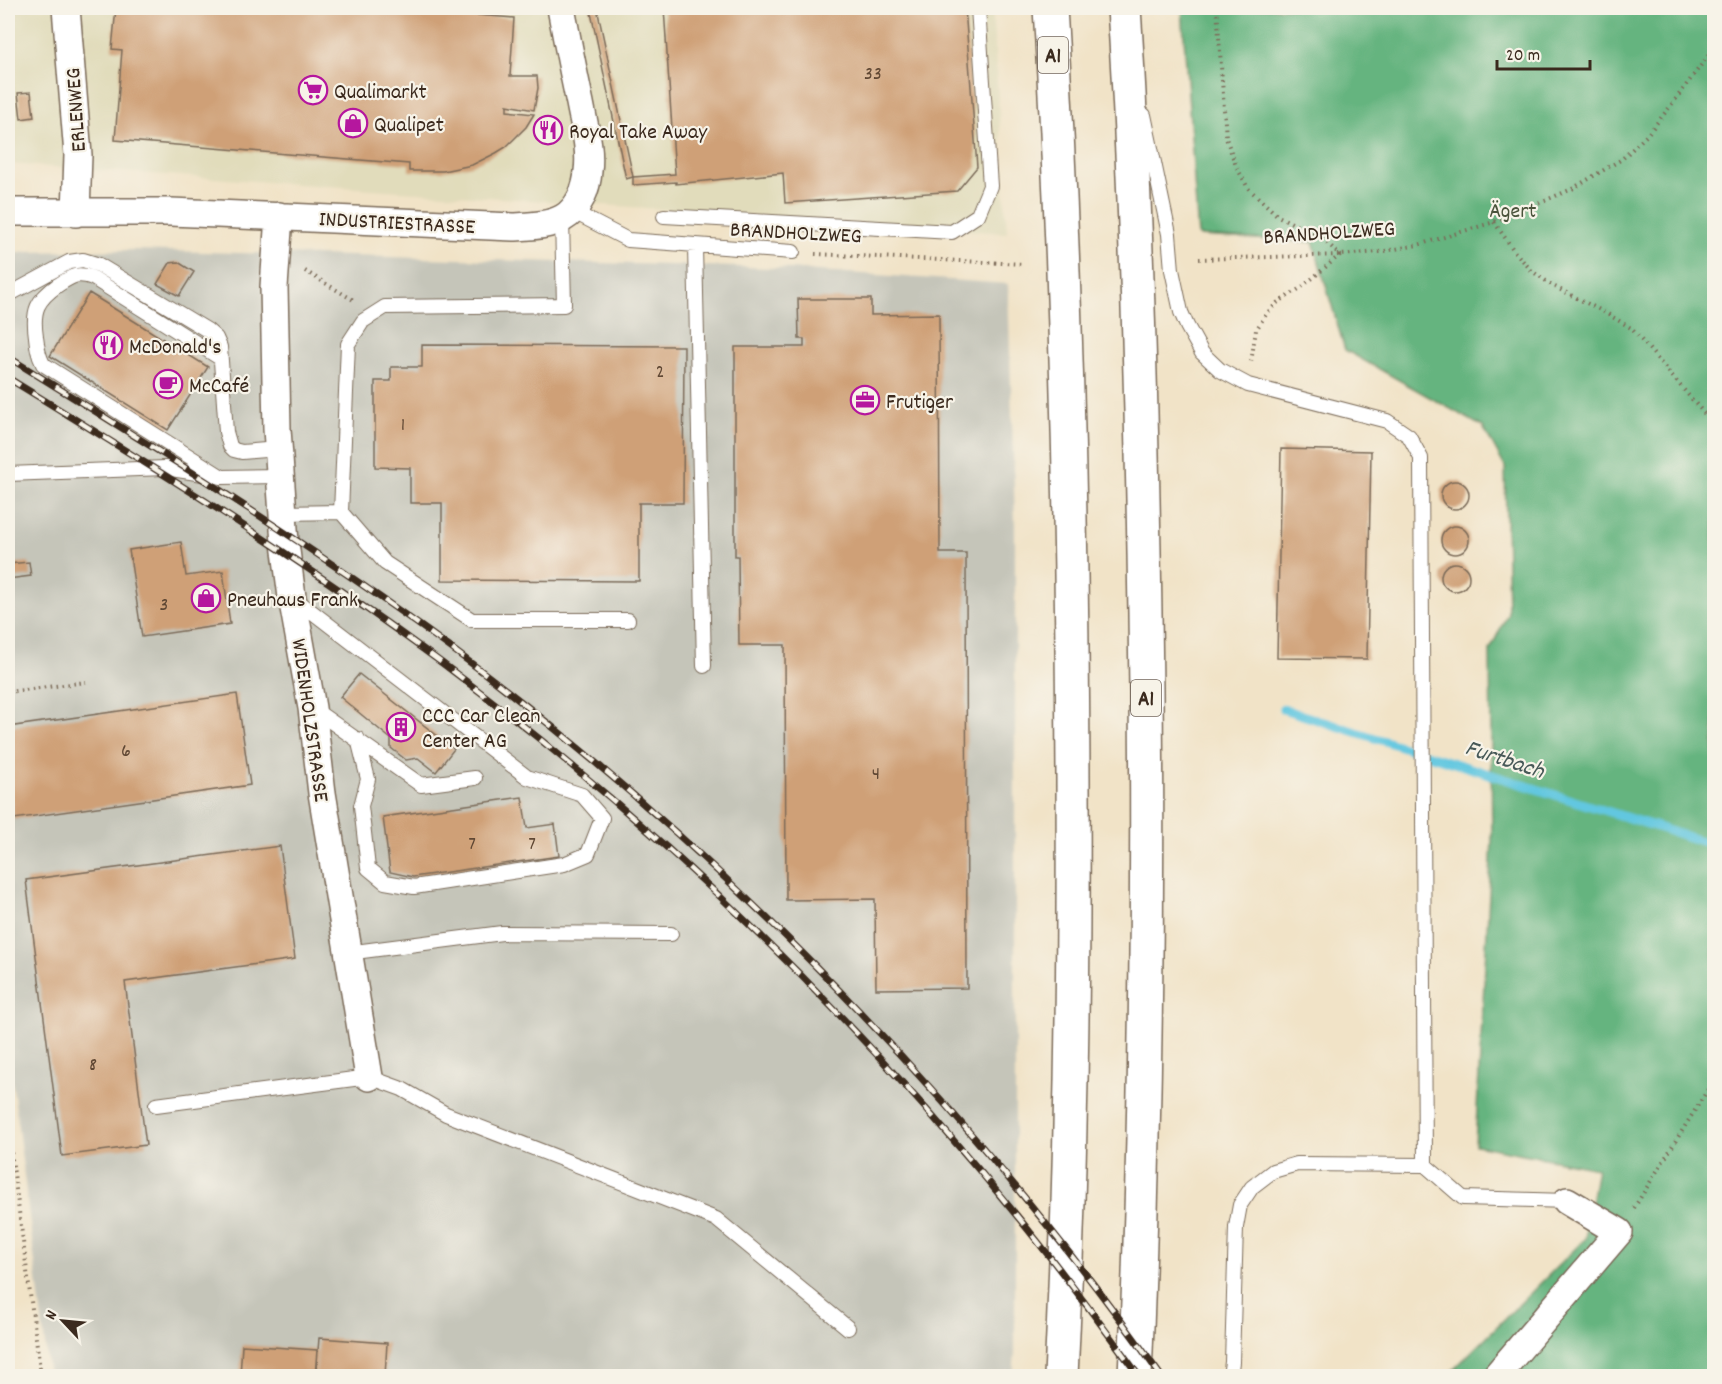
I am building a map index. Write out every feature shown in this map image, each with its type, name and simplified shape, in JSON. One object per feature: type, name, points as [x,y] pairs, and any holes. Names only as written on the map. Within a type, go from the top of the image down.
[{"type":"highway","name":"A1","points":[[1050,8],[1066,353],[1073,686],[1071,1032],[1061,1377]]},
{"type":"highway","name":"A1","points":[[1124,14],[1139,351],[1146,686],[1147,853],[1135,1377]]},
{"type":"street","name":"ERLENWEG","points":[[66,8],[78,155],[76,213]]},
{"type":"street","points":[[561,8],[587,141],[589,171],[585,189],[567,215]]},
{"type":"street","name":"INDUSTRIESTRASSE","points":[[8,212],[171,212],[513,227],[540,225],[567,215]]},
{"type":"street","name":"WIDENHOLZSTRASSE","points":[[279,216],[274,287],[283,513],[292,597],[312,708],[322,793],[369,1077]]},
{"type":"street","points":[[1496,1377],[1619,1232],[1568,1201]]},
{"type":"lane","points":[[664,216],[952,232],[978,215],[990,186],[978,8]]},
{"type":"lane","points":[[1124,14],[1169,234],[1172,270],[1181,312],[1202,353],[1220,370],[1248,385],[1387,421],[1409,436],[1421,458],[1425,1165]]},
{"type":"lane","name":"BRANDHOLZWEG","points":[[567,215],[628,240],[793,252]]},
{"type":"lane","points":[[567,215],[564,305],[385,307],[363,321],[348,344],[341,513],[385,563],[472,620],[628,620]]},
{"type":"lane","points":[[695,246],[704,666]]},
{"type":"lane","points":[[8,295],[69,262],[83,260],[92,262],[207,330],[216,338],[219,342],[226,432],[230,446],[242,452],[279,449]]},
{"type":"lane","points":[[220,358],[93,278],[80,274],[69,278],[48,293],[35,312],[33,322],[38,352],[43,364],[222,477]]},
{"type":"lane","points":[[8,474],[165,468],[222,477],[280,476]]},
{"type":"lane","points":[[283,513],[341,513]]},
{"type":"lane","points":[[292,597],[527,777],[582,795],[602,818],[588,854],[564,864],[414,887],[385,882],[368,868],[361,806],[368,779],[358,739]]},
{"type":"lane","points":[[312,708],[421,785],[475,778]]},
{"type":"lane","points":[[347,953],[502,933],[671,934]]},
{"type":"lane","points":[[156,1105],[369,1077],[402,1089],[446,1114],[716,1219],[848,1328]]},
{"type":"lane","points":[[1230,1377],[1236,1227],[1240,1205],[1252,1187],[1273,1171],[1297,1164],[1425,1165],[1463,1198],[1568,1201]]},
{"type":"path","points":[[1217,8],[1226,138],[1236,166],[1248,188],[1278,216],[1323,239],[1340,255],[1302,287],[1277,303],[1267,314],[1257,330],[1248,385]]},
{"type":"path","name":"BRANDHOLZWEG","points":[[1199,259],[1379,252],[1418,245],[1494,222],[1572,189],[1622,159],[1647,135],[1714,48]]},
{"type":"path","points":[[1494,222],[1532,271],[1630,328],[1714,425]]},
{"type":"path","name":"BRANDHOLZWEG","points":[[793,252],[1024,264]]},
{"type":"path","points":[[304,271],[359,303],[373,315]]},
{"type":"path","points":[[8,692],[86,682]]},
{"type":"path","points":[[1646,1188],[1714,1082]]},
{"type":"path","points":[[8,1129],[41,1377]]},
{"type":"shaded area","points":[[8,8],[992,8],[1007,233],[8,164]]},
{"type":"shaded area","points":[[135,250],[775,268],[1008,284],[1015,524],[1015,1352],[1013,1376],[49,1376],[8,1047],[8,255],[26,252]]},
{"type":"green space","name":"Ägert","points":[[1182,8],[1714,8],[1714,1376],[1447,1376],[1585,1239],[1597,1168],[1475,1145],[1492,841],[1490,650],[1508,613],[1505,467],[1483,427],[1345,350],[1313,242],[1198,236]]},
{"type":"building","name":"Qualimarkt","points":[[116,8],[388,8],[514,18],[510,76],[537,76],[538,88],[534,110],[507,105],[507,111],[534,114],[526,127],[506,147],[472,165],[443,171],[409,171],[409,164],[115,140],[122,50],[112,49]]},
{"type":"building","points":[[590,8],[597,8],[633,177],[626,179]]},
{"type":"building","points":[[664,8],[965,8],[977,167],[957,191],[785,203],[783,173],[676,184],[676,182],[633,185],[633,177],[675,174]]},
{"type":"building","points":[[31,92],[34,117],[21,119],[18,93]]},
{"type":"building","points":[[178,262],[194,272],[179,296],[157,284],[170,263]]},
{"type":"building","points":[[89,293],[208,367],[168,430],[50,356]]},
{"type":"building","points":[[798,299],[871,299],[871,315],[939,314],[940,553],[966,553],[967,988],[876,989],[875,899],[786,900],[785,645],[739,645],[738,556],[735,556],[735,347],[804,347],[804,339],[799,339]]},
{"type":"building","points":[[422,345],[684,346],[683,503],[639,503],[639,581],[442,580],[442,503],[410,503],[410,468],[375,467],[375,381],[391,381],[391,367],[422,367]]},
{"type":"building","points":[[1281,449],[1371,451],[1367,659],[1277,658]]},
{"type":"building","points":[[1455,481],[1465,485],[1469,495],[1465,505],[1455,509],[1445,505],[1441,495],[1445,485]]},
{"type":"building","points":[[1455,526],[1465,530],[1469,540],[1465,550],[1455,554],[1445,550],[1441,540],[1445,530]]},
{"type":"building","points":[[181,542],[186,576],[223,571],[230,624],[142,637],[129,550]]},
{"type":"building","points":[[29,562],[31,576],[8,579],[8,564]]},
{"type":"building","points":[[1455,563],[1465,567],[1469,577],[1465,587],[1455,591],[1445,587],[1441,577],[1445,567]]},
{"type":"building","name":"CCC Car Clean Center AG","points":[[359,674],[454,749],[436,772],[418,758],[406,760],[391,748],[391,739],[340,697]]},
{"type":"building","points":[[237,694],[250,785],[14,819],[8,771],[8,727]]},
{"type":"building","points":[[522,797],[527,828],[555,824],[559,856],[413,877],[390,872],[383,817]]},
{"type":"building","points":[[280,846],[295,959],[125,982],[146,1145],[62,1156],[26,880]]},
{"type":"building","points":[[319,1338],[387,1343],[385,1376],[316,1376]]},
{"type":"building","points":[[242,1345],[317,1350],[315,1376],[240,1376]]},
{"type":"building","points":[[479,1371],[532,1375],[532,1376],[478,1376]]},
{"type":"waterway","name":"Furtbach","points":[[1283,709],[1714,845]]},
{"type":"railway","points":[[8,357],[232,498],[397,609],[517,699],[646,806],[769,920],[828,979],[943,1102],[1056,1236],[1161,1376]]},
{"type":"railway","points":[[8,378],[282,551],[442,663],[604,793],[683,862],[832,1007],[903,1083],[1038,1242],[1139,1376]]},
{"type":"place","name":"Qualimarkt","points":[[313,90]]},
{"type":"place","name":"Qualipet","points":[[353,123]]},
{"type":"place","name":"Royal Take Away","points":[[548,130]]},
{"type":"place","name":"McDonald's","points":[[108,345]]},
{"type":"place","name":"McCafé","points":[[168,384]]},
{"type":"place","name":"Frutiger","points":[[865,400]]},
{"type":"place","name":"Pneuhaus Frank","points":[[206,598]]},
{"type":"place","name":"CCC Car Clean Center AG","points":[[401,727]]}]
